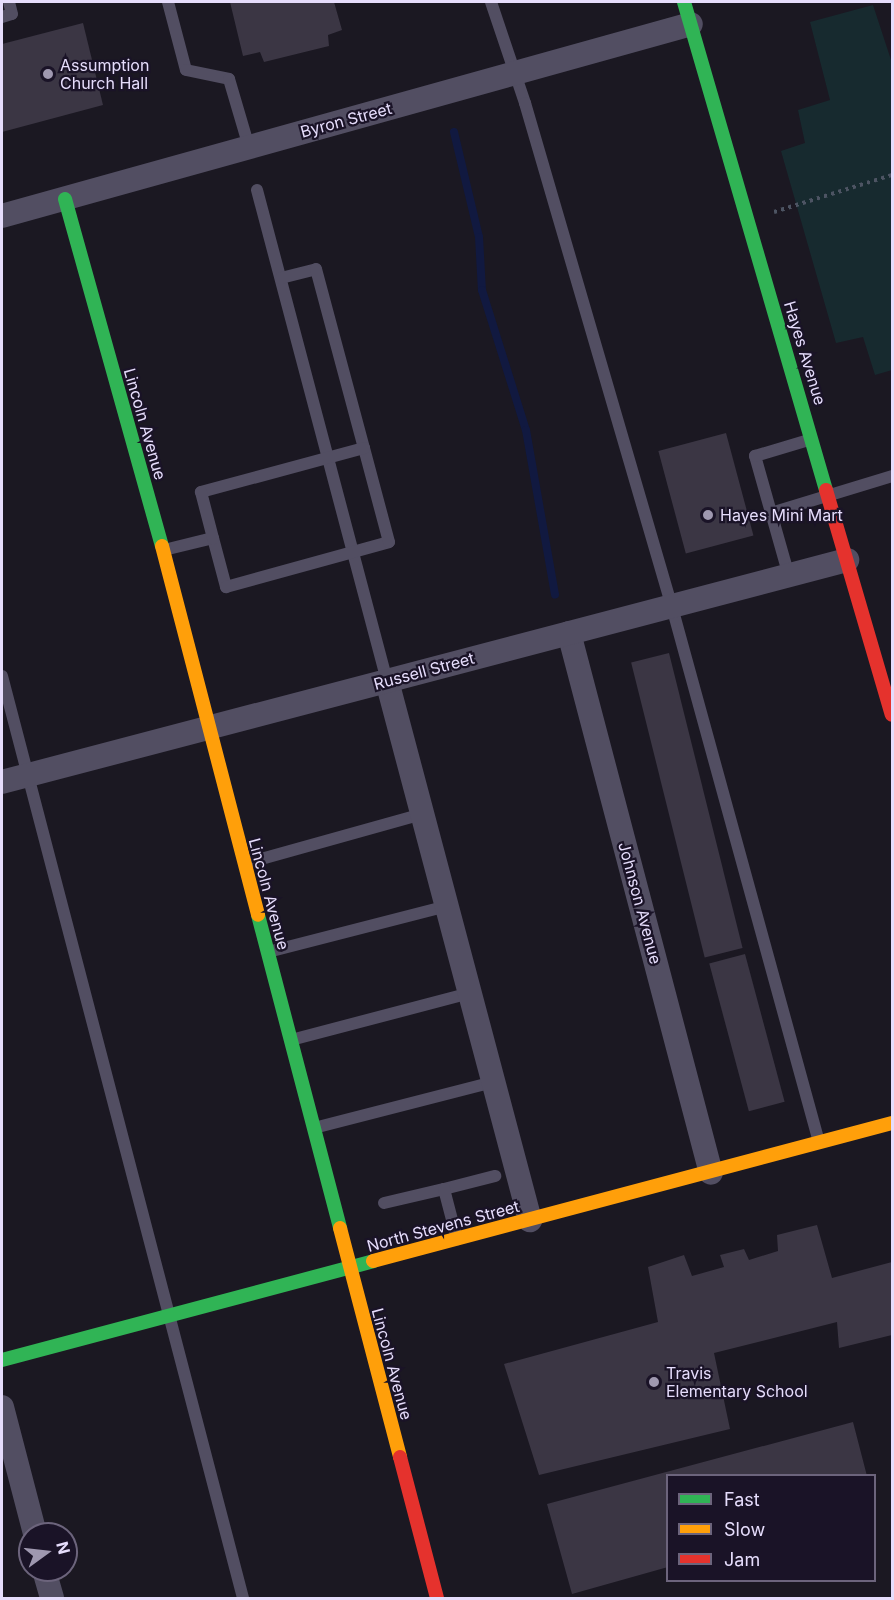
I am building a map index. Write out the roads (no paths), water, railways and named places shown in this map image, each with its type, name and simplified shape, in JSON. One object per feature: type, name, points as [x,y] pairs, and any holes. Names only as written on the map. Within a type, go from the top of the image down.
[{"type":"street","name":"Byron Street","points":[[2,216],[514,74],[687,13]]},
{"type":"street","name":"Hayes Avenue","points":[[687,13],[813,438],[892,715]]},
{"type":"street","name":"Lincoln Avenue","points":[[65,199],[163,550],[437,1599]]},
{"type":"street","name":"Russell Street","points":[[2,782],[847,560]]},
{"type":"street","name":"Johnson Avenue","points":[[569,633],[711,1173]]},
{"type":"street","points":[[387,681],[530,1220]]},
{"type":"street","name":"North Stevens Street","points":[[2,1360],[892,1123]]},
{"type":"street","points":[[2,1407],[32,1522]]},
{"type":"street","points":[[47,1582],[52,1599]]},
{"type":"lane","points":[[2,17],[12,14],[9,2]]},
{"type":"lane","points":[[168,2],[186,70],[229,79],[249,147]]},
{"type":"lane","points":[[491,2],[672,607],[820,1144]]},
{"type":"lane","points":[[257,190],[387,681]]},
{"type":"lane","points":[[281,278],[316,270],[364,448],[388,542],[226,587],[201,492],[364,448]]},
{"type":"lane","points":[[789,576],[755,456],[813,438]]},
{"type":"lane","points":[[771,513],[892,476]]},
{"type":"lane","points":[[163,550],[213,538]]},
{"type":"lane","points":[[2,676],[243,1599]]},
{"type":"lane","points":[[244,864],[422,814]]},
{"type":"lane","points":[[267,952],[447,906]]},
{"type":"lane","points":[[290,1040],[470,993]]},
{"type":"lane","points":[[313,1129],[493,1082]]},
{"type":"lane","points":[[384,1203],[495,1176]]},
{"type":"lane","points":[[444,1189],[457,1240]]},
{"type":"waterway","points":[[454,132],[479,237],[482,290],[526,430],[555,594]]},
{"type":"place","name":"Assumption Church Hall","points":[[48,74]]},
{"type":"place","name":"Hayes Mini Mart","points":[[708,515]]},
{"type":"place","name":"Travis Elementary School","points":[[654,1382]]}]
